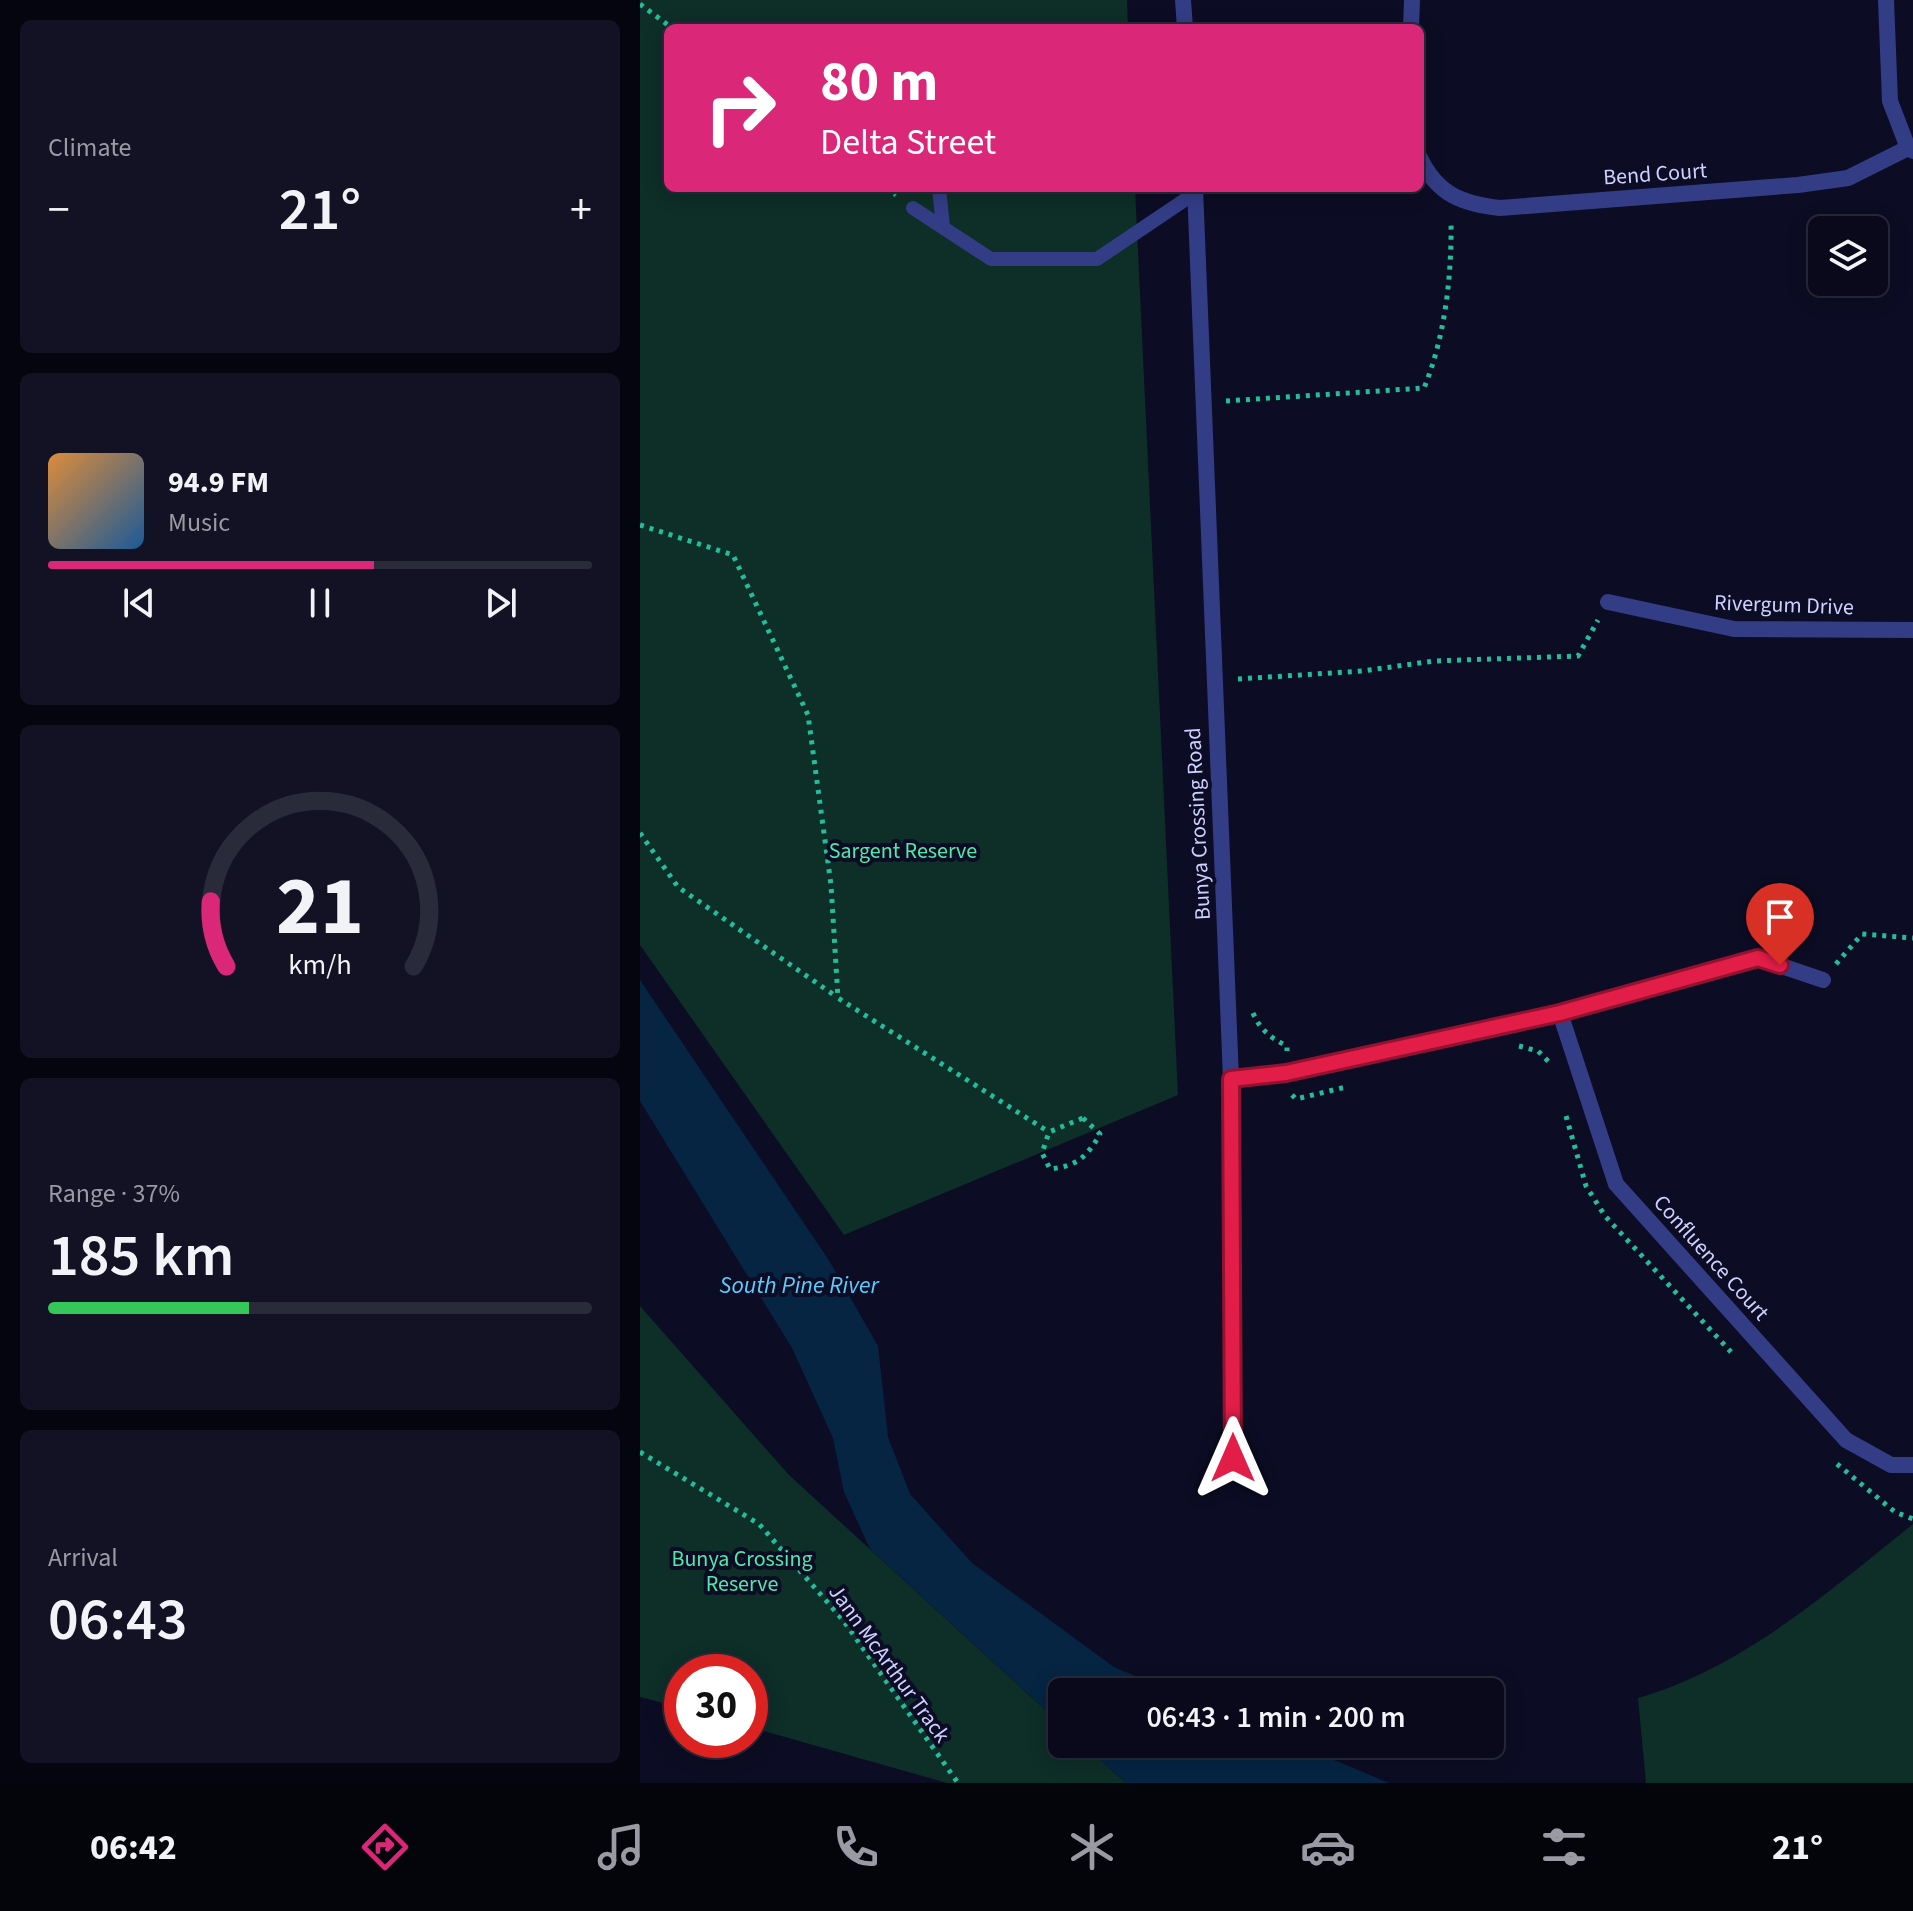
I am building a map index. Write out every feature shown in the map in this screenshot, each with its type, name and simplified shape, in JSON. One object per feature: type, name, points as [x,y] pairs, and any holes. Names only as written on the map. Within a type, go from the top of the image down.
[{"type":"street","points":[[1183,0],[1185,24]]},
{"type":"street","points":[[1411,24],[1412,0]]},
{"type":"street","points":[[1886,0],[1890,101],[1911,149]]},
{"type":"street","name":"Bend Court","points":[[1450,197],[1473,205],[1500,208],[1798,185],[1848,178],[1911,149]]},
{"type":"street","points":[[1424,166],[1429,177],[1450,197]]},
{"type":"street","name":"Bunya Crossing Road","points":[[1195,192],[1206,402],[1213,681],[1231,1079],[1233,1458]]},
{"type":"street","name":"Rivergum Drive","points":[[1608,602],[1734,629],[1913,630]]},
{"type":"street","points":[[1231,1079],[1286,1073],[1560,1013],[1758,958],[1823,980]]},
{"type":"street","name":"Confluence Court","points":[[1560,1013],[1616,1184],[1846,1440],[1891,1465],[1913,1465]]},
{"type":"lane","points":[[939,192],[943,227]]},
{"type":"lane","points":[[913,208],[991,259],[1097,259],[1194,192]]},
{"type":"path","points":[[640,4],[667,24]]},
{"type":"path","points":[[1206,402],[1424,388],[1437,356],[1451,264],[1450,197]]},
{"type":"path","points":[[1225,385],[1227,416]]},
{"type":"path","points":[[640,525],[733,555],[808,715],[831,885],[838,998]]},
{"type":"path","points":[[1213,681],[1362,671],[1434,661],[1578,656],[1608,602]]},
{"type":"path","points":[[1238,664],[1239,694]]},
{"type":"path","points":[[640,833],[678,887],[838,998],[1049,1132]]},
{"type":"path","points":[[1823,980],[1862,934],[1913,938]]},
{"type":"path","points":[[1253,1000],[1253,1016],[1261,1028],[1270,1038],[1287,1046],[1286,1089],[1296,1099],[1354,1085]]},
{"type":"path","points":[[1508,1048],[1519,1046],[1538,1051],[1557,1074]]},
{"type":"path","points":[[1563,1101],[1578,1165],[1586,1186],[1605,1216],[1740,1361]]},
{"type":"path","points":[[1083,1118],[1100,1134],[1089,1154],[1072,1166],[1050,1169],[1042,1153],[1049,1132],[1083,1118]]},
{"type":"path","name":"Jann McArthur Track","points":[[640,1452],[759,1524],[843,1620],[958,1783]]},
{"type":"path","points":[[1831,1458],[1895,1512],[1913,1519]]},
{"type":"green space","name":"Sargent Reserve","points":[[640,0],[1127,0],[1128,24],[664,24],[664,192],[1135,192],[1178,1095],[844,1235],[640,945]]},
{"type":"green space","name":"Bunya Crossing Reserve","points":[[640,1306],[789,1475],[1048,1712],[1048,1758],[1098,1758],[1126,1783],[947,1783],[768,1732],[768,1654],[664,1654],[664,1703],[640,1697]]},
{"type":"green space","points":[[1913,1524],[1913,1783],[1646,1783],[1638,1698],[1677,1685],[1749,1647],[1817,1601]]},
{"type":"water","name":"South Pine River","points":[[640,980],[830,1262],[878,1346],[888,1437],[910,1494],[972,1563],[1114,1667],[1140,1678],[1048,1678],[1048,1712],[870,1549],[844,1492],[833,1438],[792,1348],[640,1101]]},
{"type":"water","points":[[1098,1758],[1329,1758],[1389,1783],[1126,1783]]},
{"type":"route","points":[[1233,1458],[1231,1079],[1286,1073],[1560,1013],[1758,958],[1780,965]]}]
